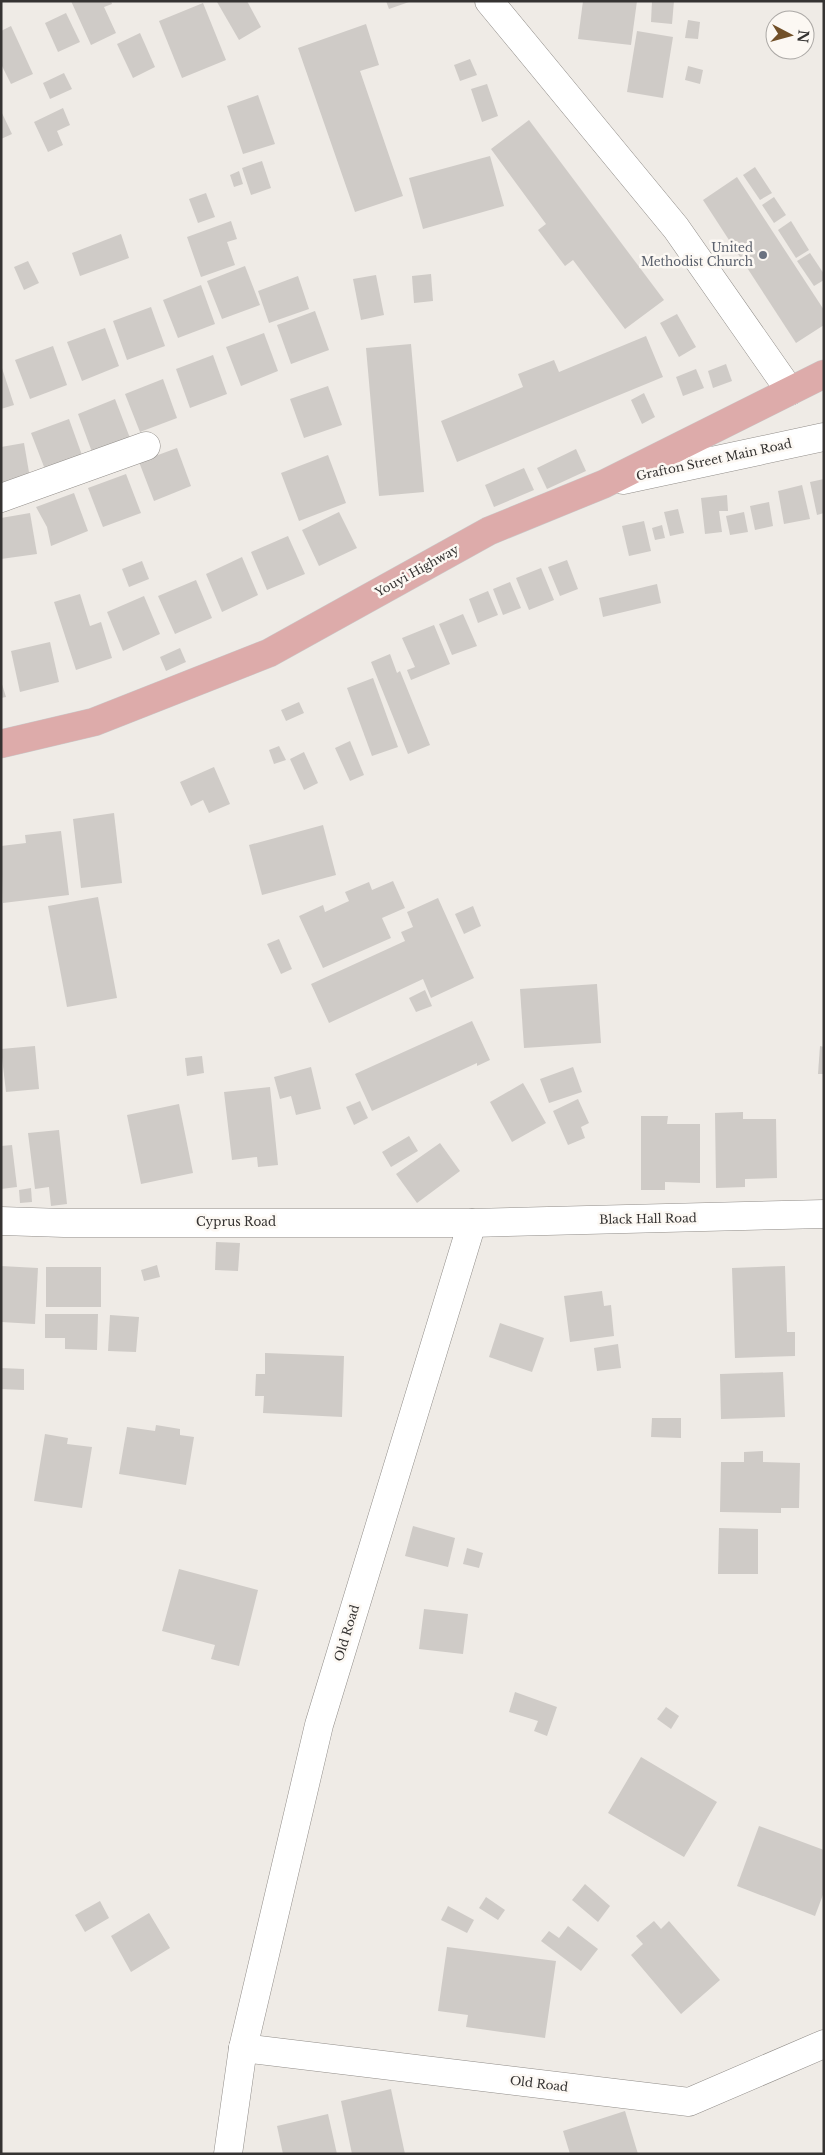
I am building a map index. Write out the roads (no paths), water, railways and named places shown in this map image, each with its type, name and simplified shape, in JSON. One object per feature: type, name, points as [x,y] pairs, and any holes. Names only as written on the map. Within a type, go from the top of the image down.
[{"type":"main road","name":"Youyi Highway","points":[[1,744],[94,722],[269,653],[489,531],[604,484],[824,374]]},
{"type":"street","points":[[489,1],[676,228],[790,391]]},
{"type":"street","name":"Grafton Street Main Road","points":[[604,484],[824,437]]},
{"type":"street","points":[[1,498],[146,446]]},
{"type":"street","name":"Black Hall Road","points":[[472,1223],[824,1214]]},
{"type":"street","name":"Cyprus Road","points":[[1,1221],[64,1223],[472,1223]]},
{"type":"street","name":"Old Road","points":[[228,2154],[243,2048],[319,1725],[472,1223]]},
{"type":"street","name":"Old Road","points":[[243,2048],[689,2102],[824,2044]]},
{"type":"place","name":"United Methodist Church","points":[[763,255]]}]
